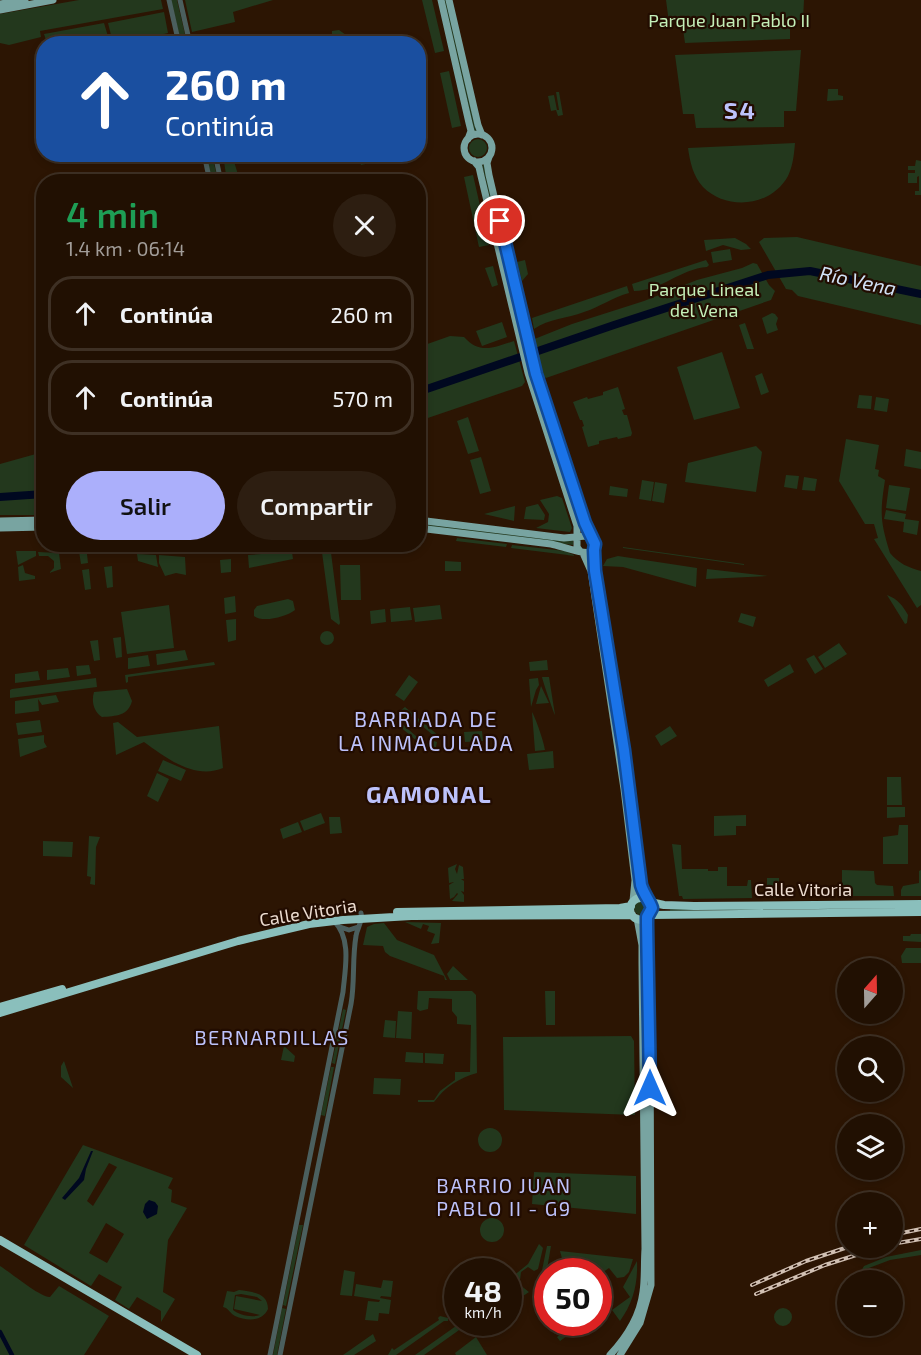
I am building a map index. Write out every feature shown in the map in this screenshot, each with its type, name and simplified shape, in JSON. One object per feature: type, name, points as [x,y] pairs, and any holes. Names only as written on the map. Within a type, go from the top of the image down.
[{"type":"highway","points":[[639,898],[647,900],[652,908],[649,916],[634,916],[632,903],[639,898]]},
{"type":"highway","name":"Calle Vitoria","points":[[647,900],[664,906],[921,904]]},
{"type":"highway","name":"Calle Vitoria","points":[[0,1013],[261,935],[309,924],[446,910],[620,908],[632,903]]},
{"type":"highway","name":"Calle Vitoria","points":[[649,916],[921,912]]},
{"type":"highway","name":"Calle Vitoria","points":[[0,1007],[268,928],[313,919],[466,915],[634,916]]},
{"type":"highway","points":[[0,1240],[196,1355]]},
{"type":"highway","points":[[0,1245],[188,1355]]},
{"type":"main road","points":[[0,4],[25,0]]},
{"type":"main road","points":[[0,10],[53,0]]},
{"type":"main road","points":[[441,0],[471,131],[464,151],[478,167],[482,176],[531,370],[577,526],[581,552],[591,571],[623,780],[635,880],[632,903]]},
{"type":"main road","points":[[449,0],[478,125],[482,135],[491,144],[492,151],[487,163],[524,342]]},
{"type":"main road","points":[[468,139],[474,135],[482,135]]},
{"type":"main road","points":[[474,162],[482,162],[489,157]]},
{"type":"main road","points":[[531,370],[585,523],[595,544],[595,571],[630,792],[641,885],[647,900]]},
{"type":"main road","points":[[0,520],[36,520]]},
{"type":"main road","points":[[426,521],[569,538],[592,538]]},
{"type":"main road","points":[[0,528],[36,526]]},
{"type":"main road","points":[[569,538],[575,533],[577,526]]},
{"type":"main road","points":[[426,529],[551,544],[588,554],[594,550]]},
{"type":"main road","points":[[610,1355],[631,1326],[644,1289],[642,945],[634,916]]},
{"type":"main road","points":[[620,1355],[640,1323],[651,1285],[649,916]]},
{"type":"street","points":[[169,0],[177,36]]},
{"type":"street","points":[[180,0],[188,36]]},
{"type":"street","points":[[340,927],[352,930],[361,919]]},
{"type":"street","points":[[280,1355],[351,1004],[356,940],[361,919]]},
{"type":"street","points":[[270,1355],[343,992],[345,938],[334,921]]},
{"type":"street","points":[[345,954],[356,954]]},
{"type":"green space","points":[[79,0],[161,0],[163,9],[40,31],[41,36],[36,36],[36,38],[9,45],[0,43],[0,14]]},
{"type":"green space","points":[[171,0],[177,0],[185,36],[179,36]]},
{"type":"green space","points":[[185,0],[273,0],[233,12],[235,22],[192,32]]},
{"type":"green space","points":[[422,0],[432,0],[444,51],[435,53]]},
{"type":"green space","points":[[444,0],[447,0],[477,131],[474,132]]},
{"type":"green space","name":"Parque Juan Pablo II","points":[[666,0],[804,0],[803,20],[790,20],[790,39],[685,43],[682,22],[669,23]]},
{"type":"green space","points":[[164,12],[168,33],[155,36],[111,36],[108,23]]},
{"type":"green space","points":[[104,23],[108,36],[45,36],[44,34]]},
{"type":"green space","points":[[339,30],[349,36],[337,36],[332,34],[332,31]]},
{"type":"green space","name":"Parque Juan Pablo II","points":[[801,50],[796,111],[784,111],[784,127],[696,128],[694,114],[683,114],[675,55]]},
{"type":"green space","points":[[449,71],[461,126],[452,128],[440,73]]},
{"type":"green space","points":[[828,89],[838,89],[838,95],[843,96],[843,100],[827,101]]},
{"type":"green space","points":[[556,92],[559,92],[563,115],[558,116],[556,110],[551,111],[548,96],[554,95],[557,110],[559,110]]},
{"type":"green space","points":[[478,139],[484,142],[487,148],[484,154],[478,157],[472,154],[469,148],[472,142]]},
{"type":"green space","points":[[795,143],[788,176],[771,194],[748,202],[724,200],[703,187],[692,169],[688,148]]},
{"type":"green space","points":[[916,160],[921,161],[921,195],[915,195],[915,191],[919,191],[919,176],[917,183],[908,183],[908,173],[915,173],[915,170],[908,170],[908,166],[915,166]]},
{"type":"green space","points":[[208,162],[214,162],[216,174],[210,174]]},
{"type":"green space","points":[[224,162],[234,162],[238,174],[226,174]]},
{"type":"green space","points":[[482,165],[485,165],[533,370],[530,371]]},
{"type":"green space","points":[[473,175],[489,245],[479,247],[464,177]]},
{"type":"green space","name":"Parque Lineal del Vena","points":[[797,237],[921,266],[921,325],[798,296],[792,290],[786,289],[759,242],[764,238]]},
{"type":"green space","points":[[735,238],[751,249],[741,250],[723,245],[706,251],[704,240]]},
{"type":"green space","points":[[730,249],[732,260],[713,263],[711,252]]},
{"type":"green space","points":[[525,260],[528,274],[522,281],[517,262]]},
{"type":"green space","points":[[706,260],[709,265],[707,267],[688,272],[653,288],[634,291],[632,284]]},
{"type":"green space","name":"Parque Lineal del Vena","points":[[753,263],[757,264],[775,291],[771,300],[546,378],[541,375],[532,340],[697,280]]},
{"type":"green space","points":[[493,266],[498,285],[492,287],[485,268]]},
{"type":"green space","points":[[627,286],[629,293],[590,310],[546,323],[534,329],[532,318]]},
{"type":"green space","points":[[772,313],[778,318],[776,324],[778,330],[767,334],[762,318]]},
{"type":"green space","points":[[502,322],[507,337],[482,346],[476,331]]},
{"type":"green space","points":[[745,323],[754,349],[747,349],[739,325]]},
{"type":"green space","points":[[450,336],[464,337],[470,343],[482,348],[514,341],[525,382],[522,386],[426,419],[426,345]]},
{"type":"green space","points":[[722,352],[740,408],[694,420],[677,367]]},
{"type":"green space","points":[[762,373],[769,392],[761,395],[755,376]]},
{"type":"green space","points":[[532,377],[534,377],[585,531],[582,532]]},
{"type":"green space","points":[[618,387],[625,409],[622,410],[624,415],[627,415],[631,436],[599,441],[599,444],[588,447],[582,420],[573,402],[603,395],[603,392]]},
{"type":"green space","points":[[859,395],[872,396],[871,409],[857,408]]},
{"type":"green space","points":[[876,397],[889,399],[887,412],[874,410]]},
{"type":"green space","points":[[468,417],[479,451],[468,454],[457,421]]},
{"type":"green space","points":[[846,439],[879,445],[875,469],[879,470],[878,476],[885,480],[882,509],[884,533],[893,557],[904,565],[921,571],[921,605],[917,608],[874,539],[878,538],[874,524],[865,524],[839,481]]},
{"type":"green space","points":[[756,446],[762,452],[756,492],[685,482],[688,463]]},
{"type":"green space","points":[[906,449],[921,452],[921,469],[904,466]]},
{"type":"green space","points":[[36,454],[36,515],[0,515],[0,464]]},
{"type":"green space","points":[[481,457],[491,491],[480,494],[470,460]]},
{"type":"green space","points":[[786,475],[799,476],[797,489],[784,487]]},
{"type":"green space","points":[[804,477],[817,479],[815,491],[802,490]]},
{"type":"green space","points":[[642,480],[654,482],[651,501],[639,499]]},
{"type":"green space","points":[[655,482],[667,484],[664,503],[652,501]]},
{"type":"green space","points":[[889,485],[910,488],[906,511],[886,508]]},
{"type":"green space","points":[[610,486],[628,489],[627,497],[609,495]]},
{"type":"green space","points":[[557,496],[562,498],[572,528],[570,532],[536,528],[548,522],[549,514],[540,500]]},
{"type":"green space","points":[[538,504],[545,515],[544,520],[524,519],[526,507]]},
{"type":"green space","points":[[515,506],[514,521],[484,514]]},
{"type":"green space","points":[[886,510],[906,514],[905,519],[919,521],[917,535],[903,532],[904,522],[884,519]]},
{"type":"green space","points":[[426,523],[573,541],[573,545],[426,527]]},
{"type":"green space","points":[[457,538],[507,544],[506,547],[456,541]]},
{"type":"green space","points":[[512,545],[565,551],[576,556],[511,548]]},
{"type":"green space","points":[[623,548],[744,564],[744,565]]},
{"type":"green space","points":[[16,551],[36,551],[36,556],[18,565]]},
{"type":"green space","points":[[38,552],[59,553],[61,569],[49,573],[54,568],[54,561],[48,556],[39,556]]},
{"type":"green space","points":[[79,552],[87,552],[88,563],[81,564]]},
{"type":"green space","points":[[292,552],[293,559],[249,568],[248,555]]},
{"type":"green space","points":[[322,552],[331,552],[339,625],[331,619]]},
{"type":"green space","points":[[137,554],[156,555],[158,567],[138,561]]},
{"type":"green space","points":[[159,555],[185,557],[186,575],[176,573],[165,576],[159,563]]},
{"type":"green space","points":[[618,556],[697,568],[696,587],[623,567],[603,566],[607,559]]},
{"type":"green space","points":[[231,559],[231,572],[221,573],[220,560]]},
{"type":"green space","points":[[445,561],[461,562],[461,571],[445,571]]},
{"type":"green space","points":[[23,565],[25,573],[35,576],[35,579],[19,581],[18,567]]},
{"type":"green space","points":[[340,565],[360,565],[361,600],[341,600]]},
{"type":"green space","points":[[112,566],[113,587],[107,588],[104,567]]},
{"type":"green space","points":[[89,569],[91,589],[85,590],[82,570]]},
{"type":"green space","points":[[707,569],[768,576],[706,579]]},
{"type":"green space","points":[[887,595],[904,609],[908,615],[907,623],[905,624]]},
{"type":"green space","points":[[235,596],[236,612],[225,614],[224,598]]},
{"type":"green space","points":[[288,599],[293,601],[295,610],[291,613],[269,619],[254,616],[257,606]]},
{"type":"green space","points":[[169,605],[174,648],[127,654],[121,612]]},
{"type":"green space","points":[[440,605],[442,619],[415,622],[413,608]]},
{"type":"green space","points":[[410,607],[412,620],[391,622],[390,609]]},
{"type":"green space","points":[[385,609],[386,622],[371,624],[370,611]]},
{"type":"green space","points":[[741,613],[756,617],[753,627],[738,622]]},
{"type":"green space","points":[[236,619],[236,640],[228,642],[226,620]]},
{"type":"green space","points":[[327,631],[332,633],[334,638],[332,643],[327,645],[322,643],[320,638],[322,633]]},
{"type":"green space","points":[[121,637],[122,657],[116,658],[113,638]]},
{"type":"green space","points":[[98,640],[100,660],[94,661],[90,641]]},
{"type":"green space","points":[[839,643],[847,654],[825,668],[818,657]]},
{"type":"green space","points":[[185,650],[188,660],[157,665],[156,654]]},
{"type":"green space","points":[[148,655],[150,666],[128,669],[128,658]]},
{"type":"green space","points":[[814,655],[823,669],[815,674],[806,659]]},
{"type":"green space","points":[[547,660],[548,670],[530,671],[529,662]]},
{"type":"green space","points":[[214,662],[215,665],[128,677],[126,683],[125,675]]},
{"type":"green space","points":[[790,664],[794,672],[768,687],[764,680]]},
{"type":"green space","points":[[89,665],[91,674],[77,676],[76,666]]},
{"type":"green space","points":[[68,668],[70,677],[47,680],[47,670]]},
{"type":"green space","points":[[38,671],[40,680],[15,683],[15,674]]},
{"type":"green space","points":[[409,675],[418,682],[404,701],[395,695]]},
{"type":"green space","points":[[542,677],[549,677],[555,715],[548,696]]},
{"type":"green space","points":[[96,678],[97,687],[10,698],[12,689]]},
{"type":"green space","points":[[538,678],[539,685],[531,707],[529,679]]},
{"type":"green space","points":[[541,686],[549,703],[536,704]]},
{"type":"green space","points":[[127,689],[132,701],[128,710],[117,715],[102,717],[95,710],[94,692]]},
{"type":"green space","points":[[56,695],[59,702],[42,705],[38,699],[39,711],[15,714],[15,701]]},
{"type":"green space","points":[[405,707],[439,736],[438,740],[432,739],[434,736],[407,713],[402,718],[396,714]]},
{"type":"green space","points":[[532,712],[540,731],[545,750],[535,751]]},
{"type":"green space","points":[[40,720],[42,732],[18,735],[16,723]]},
{"type":"green space","points":[[118,722],[137,737],[219,726],[223,768],[202,771],[181,766],[144,742],[116,755],[113,723]]},
{"type":"green space","points":[[400,722],[426,745],[431,740],[437,742],[436,747],[424,747],[398,725]]},
{"type":"green space","points":[[670,726],[677,736],[661,746],[655,736]]},
{"type":"green space","points":[[482,731],[483,741],[465,742],[464,732]]},
{"type":"green space","points":[[44,735],[47,747],[20,757],[18,739]]},
{"type":"green space","points":[[553,751],[554,768],[529,770],[527,754]]},
{"type":"green space","points":[[163,760],[186,770],[181,781],[158,771]]},
{"type":"green space","points":[[157,773],[169,779],[158,802],[147,796]]},
{"type":"green space","points":[[887,777],[901,777],[902,805],[887,805]]},
{"type":"green space","points":[[887,807],[905,807],[905,817],[887,818]]},
{"type":"green space","points":[[321,813],[325,823],[304,831],[300,821]]},
{"type":"green space","points":[[746,815],[746,826],[736,826],[736,835],[714,836],[714,816]]},
{"type":"green space","points":[[329,817],[340,817],[342,833],[330,834]]},
{"type":"green space","points":[[298,822],[302,832],[283,839],[280,829]]},
{"type":"green space","points":[[899,825],[908,825],[908,864],[883,864],[883,837],[898,835]]},
{"type":"green space","points":[[89,836],[100,837],[96,847],[95,885],[90,884],[91,877],[87,876]]},
{"type":"green space","points":[[43,841],[73,842],[72,857],[43,856]]},
{"type":"green space","points":[[672,844],[681,845],[682,869],[718,871],[718,867],[727,867],[727,886],[747,886],[748,880],[751,880],[752,898],[683,899],[679,896]]},
{"type":"green space","points":[[457,864],[455,869],[457,874],[459,865],[463,867],[464,879],[461,879],[464,881],[464,892],[461,891],[464,895],[464,902],[452,901],[457,893],[450,899],[449,885],[454,882],[449,883],[448,868]]},
{"type":"green space","points":[[842,870],[874,871],[875,883],[893,886],[894,896],[839,896],[842,895]]},
{"type":"green space","points":[[921,870],[921,896],[901,896],[903,886],[919,883],[919,871]]},
{"type":"green space","points":[[767,878],[779,878],[779,898],[767,898]]},
{"type":"green space","points":[[641,901],[646,903],[648,908],[646,913],[641,915],[636,913],[634,908],[636,903]]},
{"type":"green space","points":[[670,908],[856,908],[670,911]]},
{"type":"green space","points":[[405,922],[441,923],[439,943],[431,944],[435,934],[427,931],[429,926],[423,924],[421,929]]},
{"type":"green space","points":[[384,923],[397,940],[434,955],[447,980],[444,976],[390,956],[385,952],[383,946],[363,945],[367,927]]},
{"type":"green space","points":[[921,934],[921,942],[903,941],[903,936]]},
{"type":"green space","points":[[906,948],[921,948],[921,963],[903,963],[901,956]]},
{"type":"green space","points":[[453,966],[468,980],[450,980],[447,974]]},
{"type":"green space","points":[[418,991],[472,991],[476,995],[477,1073],[453,1084],[434,1102],[418,1102],[418,1100],[434,1100],[440,1091],[455,1080],[455,1072],[470,1072],[471,1025],[457,1024],[457,1017],[452,1011],[452,999],[429,998],[428,1009],[420,1011],[417,1009]]},
{"type":"green space","points":[[545,991],[555,991],[555,1025],[546,1025]]},
{"type":"green space","points":[[343,1009],[346,1010],[335,1064],[332,1063]]},
{"type":"green space","points":[[398,1011],[412,1012],[411,1039],[396,1038]]},
{"type":"green space","points":[[385,1020],[396,1021],[395,1038],[383,1037]]},
{"type":"green space","points":[[631,1036],[634,1041],[635,1115],[504,1110],[503,1037]]},
{"type":"green space","points":[[284,1046],[295,1056],[294,1062],[281,1060]]},
{"type":"green space","points":[[406,1052],[423,1053],[423,1063],[405,1062]]},
{"type":"green space","points":[[425,1053],[444,1054],[443,1064],[425,1063]]},
{"type":"green space","points":[[64,1061],[73,1088],[61,1077],[61,1066]]},
{"type":"green space","points":[[331,1067],[334,1067],[325,1116],[321,1115]]},
{"type":"green space","points":[[374,1078],[401,1079],[400,1095],[373,1094]]},
{"type":"green space","points":[[490,1128],[499,1131],[502,1140],[499,1149],[490,1152],[481,1149],[478,1140],[481,1131]]},
{"type":"green space","points":[[83,1145],[173,1178],[168,1188],[172,1190],[171,1202],[187,1208],[168,1240],[163,1292],[175,1299],[161,1322],[161,1311],[137,1297],[129,1309],[115,1300],[122,1287],[99,1274],[91,1286],[24,1245]],"holes":[[[109,1163],[117,1167],[93,1206],[87,1201]],[[106,1223],[124,1234],[107,1263],[89,1253]]]},
{"type":"green space","points":[[534,1172],[636,1176],[636,1214],[532,1204]]},
{"type":"green space","points":[[492,1218],[501,1221],[504,1230],[501,1239],[492,1242],[483,1239],[480,1230],[483,1221]]},
{"type":"green space","points":[[299,1225],[303,1225],[286,1306],[283,1305]]},
{"type":"green space","points":[[539,1244],[543,1248],[541,1258],[534,1258],[534,1271],[528,1267],[522,1271]]},
{"type":"green space","points":[[547,1246],[551,1246],[549,1258],[545,1258]]},
{"type":"green space","points":[[921,1250],[921,1255],[903,1258],[903,1254]]},
{"type":"green space","points":[[560,1251],[633,1259],[629,1272],[624,1277],[617,1278],[612,1272],[612,1258],[562,1258]]},
{"type":"green space","points":[[884,1258],[902,1258],[862,1270],[864,1266]]},
{"type":"green space","points":[[637,1261],[634,1293],[620,1321],[612,1310],[630,1297],[623,1287]]},
{"type":"green space","points":[[0,1266],[46,1296],[50,1297],[59,1286],[109,1316],[84,1355],[0,1355]]},
{"type":"green space","points":[[344,1270],[355,1272],[352,1296],[340,1295]]},
{"type":"green space","points":[[383,1280],[393,1281],[391,1297],[381,1296],[380,1298],[391,1300],[389,1314],[379,1313],[378,1321],[365,1320],[368,1301],[379,1302],[380,1300],[354,1296],[356,1284],[381,1288]]},
{"type":"green space","points":[[522,1287],[529,1292],[522,1297]]},
{"type":"green space","points":[[239,1290],[263,1296],[268,1309],[262,1316],[254,1319],[235,1316],[223,1307],[227,1291]],"holes":[[[235,1295],[257,1297],[262,1301],[236,1296],[234,1309],[260,1315],[246,1315],[233,1310]]]},
{"type":"green space","points":[[282,1308],[286,1309],[277,1355],[273,1355]]},
{"type":"green space","points":[[783,1308],[789,1311],[792,1317],[789,1323],[783,1326],[777,1323],[774,1317],[777,1311]]},
{"type":"green space","points":[[444,1317],[444,1321],[396,1355],[388,1355],[392,1348],[394,1350],[439,1320],[438,1318]]},
{"type":"green space","points":[[373,1334],[376,1341],[354,1355],[343,1355]]},
{"type":"green space","points":[[444,1334],[451,1336],[424,1355],[415,1355]]},
{"type":"green space","points":[[558,1336],[567,1336],[560,1341]]},
{"type":"green space","points":[[476,1337],[487,1355],[456,1355],[455,1353]]},
{"type":"water","points":[[93,1151],[84,1180],[65,1200],[62,1198],[79,1178]]},
{"type":"water","points":[[149,1200],[158,1206],[157,1214],[147,1219],[143,1212]]},
{"type":"waterway","name":"Río Vena","points":[[426,389],[768,275],[810,271],[921,294]]},
{"type":"waterway","name":"Río Vena","points":[[0,497],[36,495]]},
{"type":"waterway","points":[[0,1332],[12,1355]]},
{"type":"railway","points":[[903,1233],[921,1229]]},
{"type":"railway","points":[[903,1242],[921,1239]]},
{"type":"railway","points":[[752,1285],[806,1261],[837,1251]]},
{"type":"railway","points":[[756,1294],[847,1258]]},
{"type":"district","name":"S4","points":[[740,111]]},
{"type":"district","name":"BARRIADA DE LA INMACULADA","points":[[426,732]]},
{"type":"district","name":"GAMONAL","points":[[429,795]]},
{"type":"district","name":"BERNARDILLAS","points":[[272,1038]]},
{"type":"district","name":"BARRIO JUAN PABLO II - G9","points":[[504,1198]]},
{"type":"route","points":[[500,221],[536,374],[585,523],[595,544],[595,571],[624,750],[641,885],[645,899],[650,902],[652,908],[647,917],[650,1088]]}]
